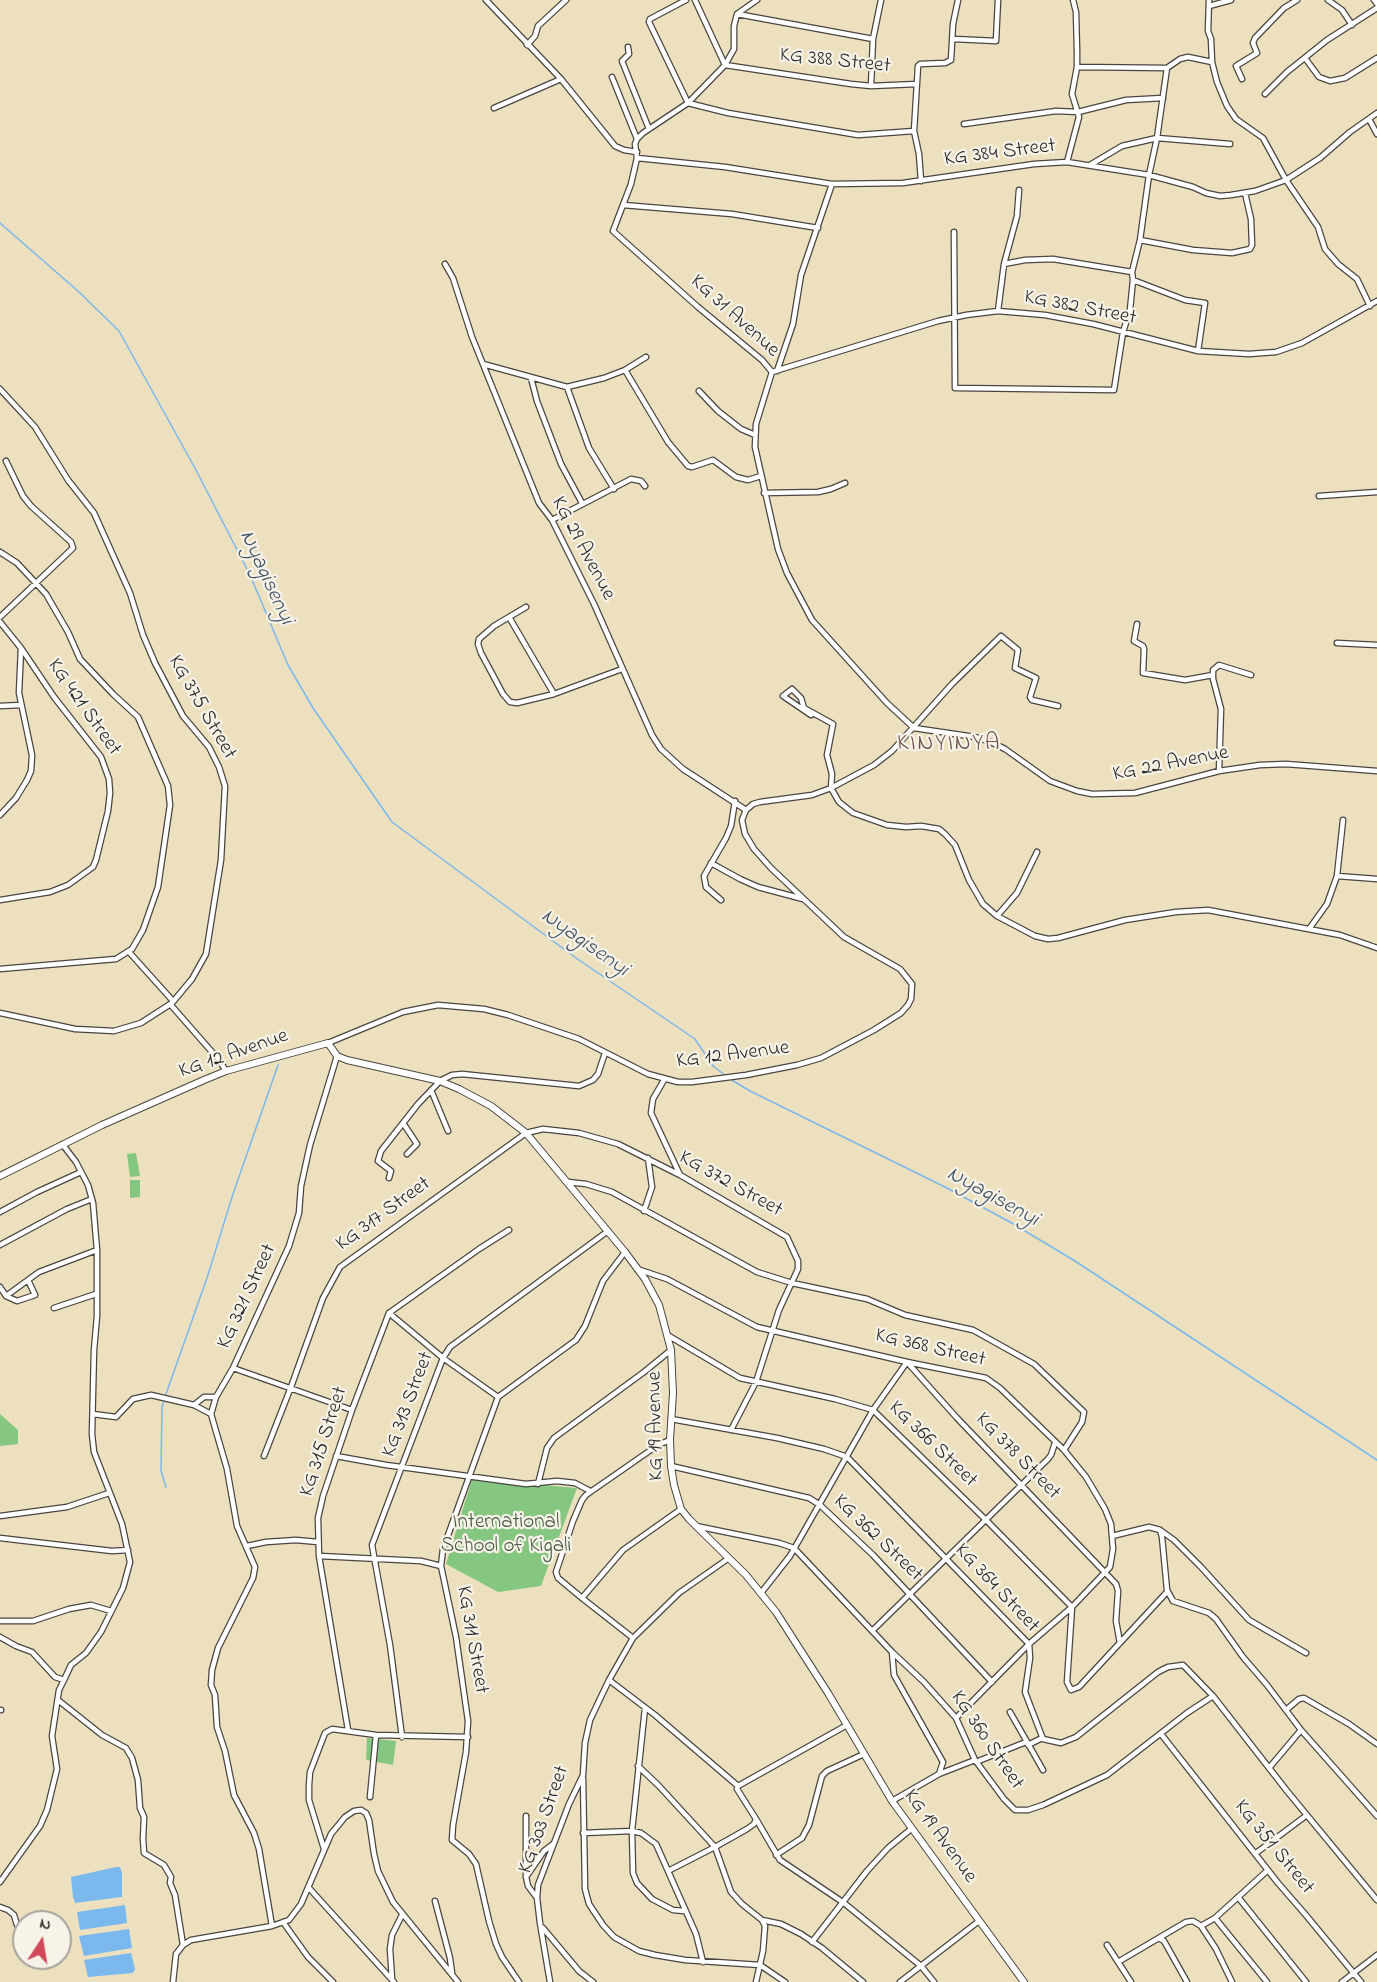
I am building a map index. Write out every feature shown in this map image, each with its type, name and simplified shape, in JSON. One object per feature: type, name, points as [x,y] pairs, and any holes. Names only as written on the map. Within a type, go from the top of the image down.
[{"type":"main road","name":"KG 12 Avenue","points":[[0,1176],[102,1125],[226,1071],[328,1043]]},
{"type":"main road","points":[[328,1043],[337,1056]]},
{"type":"main road","name":"KG 19 Avenue","points":[[337,1056],[358,1063],[440,1081],[491,1106],[526,1133],[625,1252],[659,1305],[669,1336],[673,1393],[671,1466],[681,1509],[729,1558],[776,1612],[847,1725],[891,1801],[1024,1982]]},
{"type":"street","name":"KG 384 Street","points":[[486,0],[561,79],[615,146],[637,155],[832,184],[921,181],[1034,164],[1067,162],[1149,175],[1220,196],[1245,194],[1286,180],[1320,158],[1350,132],[1377,114]]},
{"type":"street","points":[[527,45],[535,36],[538,26],[566,0]]},
{"type":"street","points":[[686,0],[650,19],[649,22],[688,104]]},
{"type":"street","points":[[696,0],[724,64]]},
{"type":"street","points":[[612,77],[637,138],[688,104],[724,64],[734,49],[734,26],[737,14],[757,0]]},
{"type":"street","points":[[871,86],[873,39],[881,0]]},
{"type":"street","points":[[917,84],[918,64],[949,62],[958,0]]},
{"type":"street","points":[[954,39],[996,40],[998,0]]},
{"type":"street","points":[[1067,162],[1079,124],[1072,94],[1077,68],[1076,12],[1073,0]]},
{"type":"street","points":[[1231,0],[1209,3],[1212,62],[1227,106],[1236,119],[1263,138],[1286,180],[1318,226],[1325,249],[1338,264],[1357,279],[1370,306]]},
{"type":"street","points":[[1242,79],[1237,64],[1256,54],[1253,43],[1255,38],[1284,8],[1297,0]]},
{"type":"street","points":[[1328,0],[1342,10],[1352,26]]},
{"type":"street","points":[[1264,94],[1327,40],[1352,26],[1377,6],[1374,0]]},
{"type":"street","points":[[737,14],[873,39]]},
{"type":"street","points":[[628,48],[629,54],[621,61],[649,129]]},
{"type":"street","points":[[1077,68],[1167,68],[1180,59],[1188,57],[1212,62]]},
{"type":"street","points":[[1305,58],[1319,77],[1330,81],[1346,78],[1377,58]]},
{"type":"street","name":"KG 388 Street","points":[[724,64],[871,86],[917,84],[914,131],[921,181]]},
{"type":"street","points":[[954,232],[955,388],[1114,390],[1123,332],[1130,310],[1132,272],[1140,240],[1167,68]]},
{"type":"street","points":[[494,108],[561,79]]},
{"type":"street","points":[[964,124],[1056,111],[1078,112],[1126,100],[1163,98]]},
{"type":"street","points":[[688,104],[858,135],[914,131]]},
{"type":"street","points":[[1369,119],[1377,134]]},
{"type":"street","name":"KG 31 Avenue","points":[[637,138],[635,144],[637,155],[614,231],[698,307],[774,371],[756,424],[755,435],[761,476],[778,549],[787,573],[812,620],[914,728]]},
{"type":"street","points":[[1090,165],[1122,146],[1157,138],[1230,144]]},
{"type":"street","points":[[774,371],[793,324],[801,275],[832,184]]},
{"type":"street","points":[[998,311],[1004,264],[1017,216],[1019,190]]},
{"type":"street","points":[[1140,240],[1193,250],[1232,253],[1250,249],[1252,245],[1251,219],[1245,194]]},
{"type":"street","points":[[623,205],[732,214],[818,228]]},
{"type":"street","points":[[1004,264],[1025,260],[1053,259],[1132,272]]},
{"type":"street","name":"KG 29 Avenue","points":[[445,264],[453,278],[483,364],[539,503],[552,520],[594,604],[642,716],[661,749],[683,769],[746,810]]},
{"type":"street","points":[[1133,280],[1185,300],[1205,303],[1198,351]]},
{"type":"street","name":"KG 382 Street","points":[[774,371],[956,318],[998,311],[1045,315],[1198,351],[1249,354],[1276,352],[1302,343],[1377,301]]},
{"type":"street","points":[[483,364],[567,387],[604,378],[625,370],[646,357]]},
{"type":"street","points":[[625,370],[668,442],[688,466],[692,467],[713,460],[736,477],[748,480],[761,476]]},
{"type":"street","points":[[531,378],[537,401],[561,465],[582,503]]},
{"type":"street","points":[[567,387],[589,448],[614,489]]},
{"type":"street","name":"KG 375 Street","points":[[0,389],[35,427],[64,474],[94,513],[130,593],[143,635],[155,663],[183,716],[209,747],[225,786],[221,860],[206,954],[201,965],[172,1003],[141,1023],[114,1030],[75,1029],[0,1013]]},
{"type":"street","points":[[699,391],[741,429],[755,435]]},
{"type":"street","points":[[0,617],[72,550],[73,545],[22,496],[6,461]]},
{"type":"street","points":[[552,520],[631,479],[641,481],[645,486]]},
{"type":"street","points":[[765,493],[818,492],[845,483]]},
{"type":"street","points":[[1319,496],[1377,492]]},
{"type":"street","points":[[0,552],[16,562],[37,583],[54,604],[80,659],[142,723],[168,786],[170,805],[158,887],[144,930],[129,952],[116,959],[0,969]]},
{"type":"street","points":[[526,608],[495,626],[479,639],[478,644],[503,694],[510,702],[518,703],[554,694],[622,669]]},
{"type":"street","points":[[510,617],[554,694]]},
{"type":"street","name":"KG 421 Street","points":[[0,622],[101,757],[109,779],[110,793],[108,812],[93,867],[68,885],[50,892],[0,900]]},
{"type":"street","points":[[1137,624],[1134,641],[1144,649],[1143,673],[1185,680],[1196,680],[1213,675]]},
{"type":"street","points":[[746,810],[760,802],[800,798],[831,788],[874,765],[892,751],[959,677],[1001,636],[1018,650],[1015,668],[1036,678],[1030,697],[1032,700],[1058,706]]},
{"type":"street","points":[[1337,643],[1377,645]]},
{"type":"street","points":[[0,814],[16,798],[31,771],[31,743],[21,705],[19,683],[21,648]]},
{"type":"street","points":[[1218,771],[1221,709],[1213,670],[1219,665],[1251,675]]},
{"type":"street","points":[[811,716],[783,696],[792,689],[801,698],[804,708],[833,724],[828,756],[832,774],[831,788],[839,802],[853,813],[887,825],[921,826],[939,830],[945,834],[955,845],[983,904],[997,916],[1025,932],[1048,939],[1064,937],[1125,920],[1176,912],[1208,910],[1340,935],[1377,948]]},
{"type":"street","points":[[0,706],[21,705]]},
{"type":"street","name":"KG 22 Avenue","points":[[914,728],[975,737],[991,742],[1005,749],[1050,781],[1092,794],[1135,793],[1218,771],[1286,764],[1377,771]]},
{"type":"street","points":[[721,900],[704,883],[704,876],[731,826],[735,801]]},
{"type":"street","name":"KG 12 Avenue","points":[[328,1043],[403,1012],[429,1006],[459,1006],[484,1009],[518,1018],[579,1039],[664,1080],[692,1082],[738,1076],[821,1058],[901,1013],[911,999],[913,988],[906,975],[900,969],[844,937],[754,849],[742,827],[746,810]]},
{"type":"street","points":[[1309,929],[1327,904],[1337,876],[1343,820]]},
{"type":"street","points":[[997,916],[1017,893],[1036,852]]},
{"type":"street","points":[[711,863],[758,887],[803,899]]},
{"type":"street","points":[[1337,876],[1377,879]]},
{"type":"street","points":[[129,952],[226,1071]]},
{"type":"street","points":[[389,1178],[391,1171],[378,1161],[384,1147],[431,1090],[452,1074],[579,1086],[593,1080],[598,1074],[605,1053]]},
{"type":"street","name":"KG 321 Street","points":[[211,1414],[216,1397],[233,1368],[289,1246],[299,1212],[301,1186],[310,1144],[337,1056]]},
{"type":"street","points":[[664,1080],[653,1099],[651,1113],[680,1174]]},
{"type":"street","points":[[431,1090],[448,1131]]},
{"type":"street","points":[[403,1123],[417,1144],[407,1154]]},
{"type":"street","name":"KG 372 Street","points":[[526,1133],[547,1129],[579,1133],[618,1144],[680,1174],[784,1234],[793,1248],[799,1265],[779,1310],[756,1382],[732,1430]]},
{"type":"street","name":"KG 317 Street","points":[[264,1456],[322,1298],[340,1267],[526,1133]]},
{"type":"street","points":[[0,1882],[39,1826],[47,1810],[57,1769],[52,1736],[59,1690],[71,1665],[86,1653],[111,1611],[123,1587],[129,1568],[128,1550],[122,1524],[94,1452],[92,1426],[97,1250],[92,1199],[88,1185],[63,1145]]},
{"type":"street","points":[[644,1211],[652,1187],[648,1158]]},
{"type":"street","points":[[0,1212],[81,1172]]},
{"type":"street","points":[[568,1182],[598,1186],[612,1192],[744,1267],[792,1283],[851,1295],[905,1315],[970,1329],[1030,1361],[1084,1412],[1082,1422],[1064,1450]]},
{"type":"street","points":[[0,1245],[67,1209],[92,1199]]},
{"type":"street","points":[[508,1230],[389,1313],[443,1358],[498,1397],[576,1340],[585,1326],[603,1281],[625,1252]]},
{"type":"street","name":"KG 313 Street","points":[[402,1737],[390,1645],[372,1545],[443,1358],[450,1347],[608,1231]]},
{"type":"street","points":[[6,1296],[39,1272],[97,1250]]},
{"type":"street","name":"KG 368 Street","points":[[637,1269],[667,1279],[745,1322],[773,1332],[817,1340],[907,1362],[976,1374],[991,1380],[1064,1450],[1086,1477],[1106,1509],[1111,1524],[1112,1560],[1105,1572]]},
{"type":"street","points":[[0,1287],[6,1296],[17,1301],[35,1295],[28,1280]]},
{"type":"street","points":[[54,1308],[96,1294]]},
{"type":"street","name":"KG 315 Street","points":[[348,1730],[319,1557],[318,1518],[336,1456],[389,1313]]},
{"type":"street","name":"KG 366 Street","points":[[669,1336],[740,1378],[835,1399],[873,1410],[1072,1607]]},
{"type":"street","points":[[538,1484],[547,1448],[554,1438],[671,1350]]},
{"type":"street","points":[[761,1593],[794,1548],[873,1410],[907,1362]]},
{"type":"street","name":"KG 378 Street","points":[[907,1362],[957,1418],[1118,1587],[1116,1621],[1120,1642]]},
{"type":"street","points":[[233,1368],[352,1410]]},
{"type":"street","points":[[93,1414],[116,1416],[134,1399],[151,1395],[194,1405],[211,1414],[227,1468],[237,1526],[255,1567],[255,1572],[221,1642],[211,1679],[217,1727],[225,1751],[234,1795],[254,1833],[259,1849],[272,1926]]},
{"type":"street","points":[[194,1405],[204,1397],[216,1397]]},
{"type":"street","name":"KG 311 Street","points":[[498,1397],[445,1542],[441,1566],[456,1637],[468,1721],[468,1737],[452,1840],[469,1854],[476,1864],[496,1944],[519,1982]]},
{"type":"street","name":"KG 364 Street","points":[[671,1419],[824,1449],[847,1456],[1029,1644],[1030,1658],[1025,1692],[1042,1738]]},
{"type":"street","points":[[633,1638],[558,1578],[556,1572],[582,1500],[590,1491],[658,1445],[670,1440]]},
{"type":"street","points":[[873,1630],[1052,1455],[1055,1443]]},
{"type":"street","points":[[336,1456],[403,1468],[526,1484],[557,1481],[575,1483],[590,1491]]},
{"type":"street","name":"KG 362 Street","points":[[671,1466],[809,1498],[820,1505],[845,1527],[992,1682]]},
{"type":"street","points":[[0,1516],[68,1507],[109,1493]]},
{"type":"street","points":[[582,1598],[624,1550],[681,1509]]},
{"type":"street","points":[[696,1526],[794,1548]]},
{"type":"street","points":[[1112,1536],[1149,1527],[1160,1530],[1174,1540],[1249,1620],[1306,1653]]},
{"type":"street","points":[[1160,1530],[1167,1592],[1173,1601],[1209,1613],[1216,1619],[1243,1658],[1301,1730],[1377,1816]]},
{"type":"street","points":[[0,1538],[112,1551],[128,1550]]},
{"type":"street","points":[[247,1546],[296,1540],[318,1542]]},
{"type":"street","name":"KG 360 Street","points":[[794,1548],[956,1718],[975,1761],[1011,1808],[1022,1811],[1043,1805],[1099,1780],[1213,1696]]},
{"type":"street","points":[[319,1557],[421,1561],[441,1566]]},
{"type":"street","name":"KG 303 Street","points":[[537,1898],[538,1884],[569,1804],[583,1775],[586,1733],[590,1720],[609,1680],[633,1638],[679,1593],[729,1558]]},
{"type":"street","points":[[956,1718],[1029,1644],[1072,1607],[1105,1572]]},
{"type":"street","points":[[1072,1607],[1067,1682],[1070,1689],[1074,1690],[1167,1592]]},
{"type":"street","points":[[0,1621],[33,1621],[69,1609],[91,1605],[111,1611]]},
{"type":"street","points":[[0,1637],[32,1652],[55,1677],[64,1680]]},
{"type":"street","points":[[892,1652],[894,1675],[943,1762],[939,1774]]},
{"type":"street","points":[[891,1801],[939,1774],[975,1761],[1042,1738],[1061,1743],[1076,1737],[1158,1672],[1174,1665],[1183,1665],[1213,1696],[1377,1900]]},
{"type":"street","points":[[609,1680],[738,1786],[737,1789],[776,1855],[788,1866],[844,1903],[921,1966],[934,1982]]},
{"type":"street","points":[[1286,1710],[1299,1699],[1307,1699],[1377,1744]]},
{"type":"street","points":[[58,1700],[102,1735],[126,1748],[132,1758],[138,1780],[140,1808],[144,1817],[144,1853],[164,1865],[171,1877],[170,1883],[175,1895],[183,1945]]},
{"type":"street","points":[[645,1708],[632,1831],[633,1873],[637,1883],[645,1892],[661,1904],[673,1910],[684,1911]]},
{"type":"street","points":[[1010,1712],[1043,1770]]},
{"type":"street","points":[[738,1786],[847,1725]]},
{"type":"street","points":[[324,1849],[309,1800],[310,1772],[325,1733],[332,1729],[402,1737],[468,1737]]},
{"type":"street","points":[[1269,1768],[1301,1730]]},
{"type":"street","name":"KG 351 Street","points":[[1161,1734],[1268,1870],[1361,1982]]},
{"type":"street","points":[[370,1797],[376,1735]]},
{"type":"street","points":[[776,1855],[802,1838],[809,1825],[822,1776],[827,1771],[864,1754]]},
{"type":"street","points":[[638,1767],[659,1786],[715,1847],[731,1892],[742,1904],[762,1920],[781,1924],[812,1942],[864,1982]]},
{"type":"street","points":[[583,1775],[585,1889],[589,1904],[614,1937],[625,1945],[655,1955],[703,1962],[760,1965],[785,1982]]},
{"type":"street","points":[[173,1982],[176,1954],[183,1945],[191,1940],[272,1926],[295,1914],[309,1888],[331,1834],[345,1817],[354,1811],[361,1810],[366,1813],[369,1820],[378,1871],[393,1902],[458,1982]]},
{"type":"street","points":[[1256,1853],[1307,1815]]},
{"type":"street","points":[[526,1816],[526,1876],[528,1886],[537,1898],[550,1982]]},
{"type":"street","points":[[668,1871],[747,1829],[754,1824],[756,1819]]},
{"type":"street","points":[[812,1942],[877,1860],[911,1829]]},
{"type":"street","points":[[583,1833],[632,1831],[641,1833],[656,1844],[696,1934],[703,1962]]},
{"type":"street","points":[[526,1876],[544,1851],[554,1844]]},
{"type":"street","points":[[1201,1926],[1215,1918],[1268,1870]]},
{"type":"street","points":[[309,1888],[393,1981]]},
{"type":"street","points":[[1238,1897],[1306,1982]]},
{"type":"street","points":[[435,1901],[452,1973]]},
{"type":"street","points":[[393,1981],[390,1949],[392,1935],[402,1915]]},
{"type":"street","points":[[1215,1918],[1267,1982]]},
{"type":"street","points":[[756,1982],[766,1932],[762,1920]]},
{"type":"street","points":[[900,1982],[979,1921]]},
{"type":"street","points":[[1118,1962],[1186,1922],[1193,1921],[1201,1926],[1216,1949],[1232,1982]]},
{"type":"street","points":[[282,1922],[308,1957],[333,1982]]},
{"type":"street","points":[[540,1923],[546,1935],[593,1982]]},
{"type":"street","points":[[1159,1938],[1164,1941],[1187,1982]]},
{"type":"street","points":[[1107,1945],[1131,1982]]},
{"type":"street","points":[[1342,1982],[1377,1955]]},
{"type":"green space","points":[[136,1153],[140,1176],[130,1177],[127,1154]]},
{"type":"green space","points":[[130,1180],[140,1180],[140,1197],[130,1198]]},
{"type":"green space","points":[[0,1414],[18,1430],[18,1444],[0,1446]]},
{"type":"green space","name":"International School of Kigali","points":[[472,1479],[577,1488],[541,1586],[498,1592],[446,1564]]},
{"type":"green space","points":[[367,1738],[396,1741],[393,1765],[366,1760]]},
{"type":"water","points":[[120,1867],[122,1873],[122,1897],[75,1903],[71,1877]]},
{"type":"water","points":[[125,1905],[127,1923],[80,1930],[77,1912]]},
{"type":"water","points":[[129,1929],[132,1948],[84,1956],[79,1936]]},
{"type":"water","points":[[131,1953],[135,1969],[133,1973],[88,1977],[84,1960]]},
{"type":"waterway","name":"Nyagisenyi","points":[[0,223],[79,292],[119,331],[196,470],[250,575],[288,665],[313,708],[392,822],[576,958],[695,1039],[713,1066],[726,1076]]},
{"type":"waterway","points":[[166,1487],[161,1471],[162,1407],[278,1065]]},
{"type":"waterway","name":"Nyagisenyi","points":[[730,1079],[1010,1222],[1075,1261],[1377,1460]]},
{"type":"district","name":"KINYINYA","points":[[949,745]]}]
